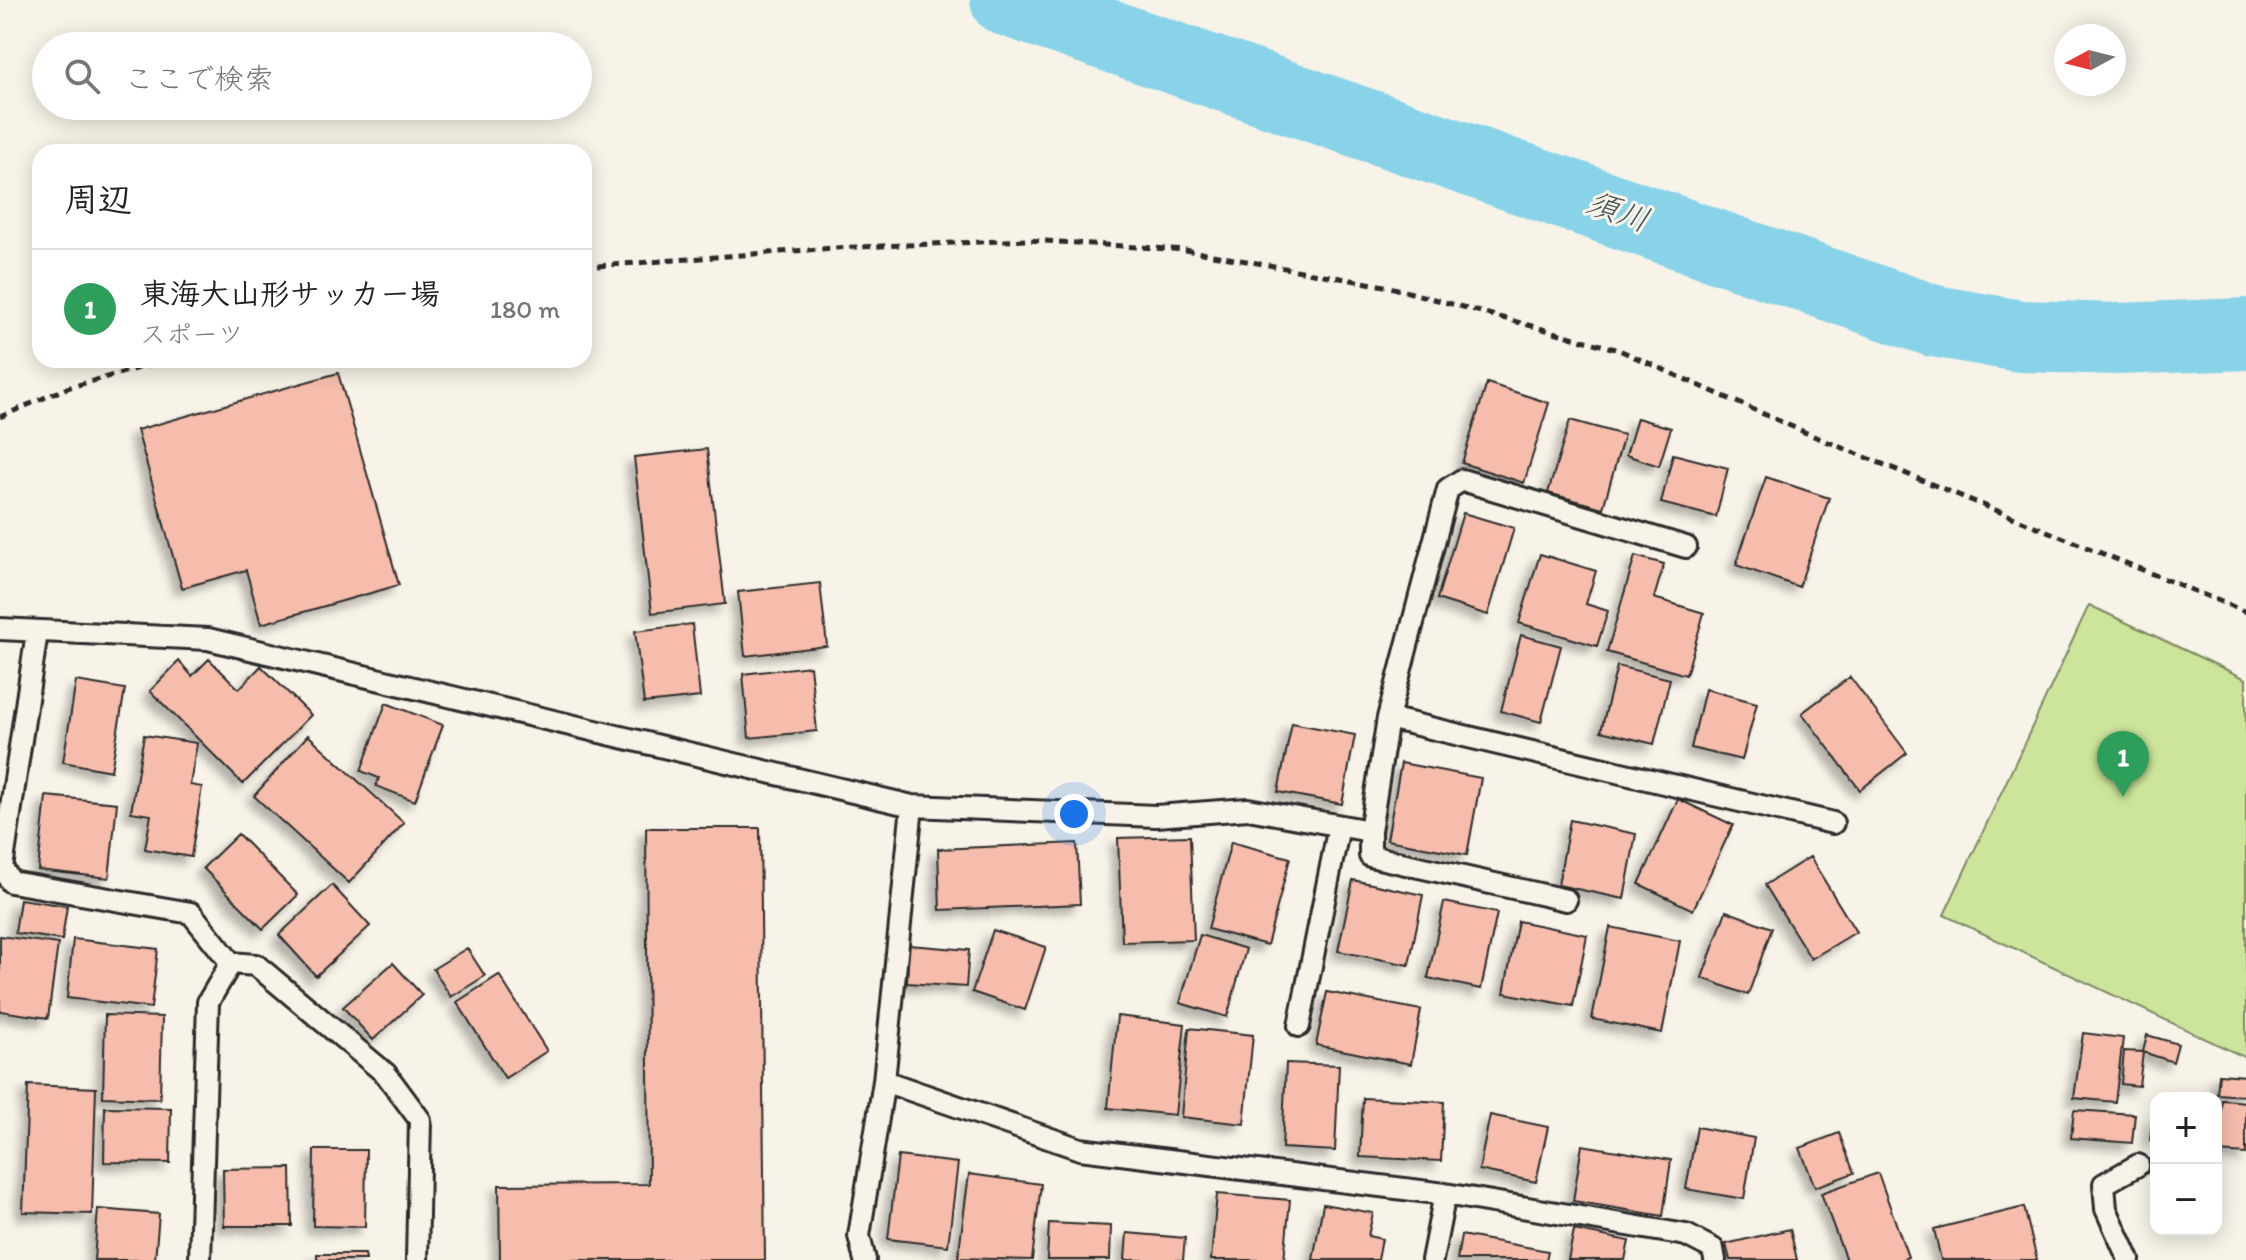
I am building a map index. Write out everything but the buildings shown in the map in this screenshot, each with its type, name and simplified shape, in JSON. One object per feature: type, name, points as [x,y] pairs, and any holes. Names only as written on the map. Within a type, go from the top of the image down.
[{"type":"lane","points":[[1566,900],[1370,856],[1370,831],[1388,718],[1448,489],[1462,480],[1686,547]]},
{"type":"lane","points":[[0,629],[208,639],[912,806],[1156,816],[1248,809],[1370,831]]},
{"type":"lane","points":[[37,632],[2,868],[11,882],[191,913],[231,963],[256,965],[386,1074],[420,1120],[417,1260]]},
{"type":"lane","points":[[1388,718],[1833,823]]},
{"type":"lane","points":[[865,1260],[859,1236],[884,1081],[912,806]]},
{"type":"lane","points":[[1299,1026],[1339,826]]},
{"type":"lane","points":[[200,1260],[208,1002],[231,963]]},
{"type":"lane","points":[[884,1081],[1080,1149],[1445,1194],[1686,1235],[1713,1249],[1715,1260]]},
{"type":"lane","points":[[2129,1260],[2106,1209],[2104,1184],[2138,1165]]},
{"type":"lane","points":[[1432,1260],[1445,1194]]},
{"type":"path","points":[[592,266],[833,248],[1028,240],[1185,250],[1390,287],[1619,350],[1825,441],[2246,612]]},
{"type":"path","points":[[0,417],[67,388],[139,368]]},
{"type":"green space","points":[[2089,605],[2246,679],[2246,1058],[1944,915]]},
{"type":"waterway","name":"須川","points":[[1006,0],[1934,321],[2020,336],[2118,339],[2246,334]]},
{"type":"place","name":"東海大山形サッカー場","points":[[2123,797]]}]
